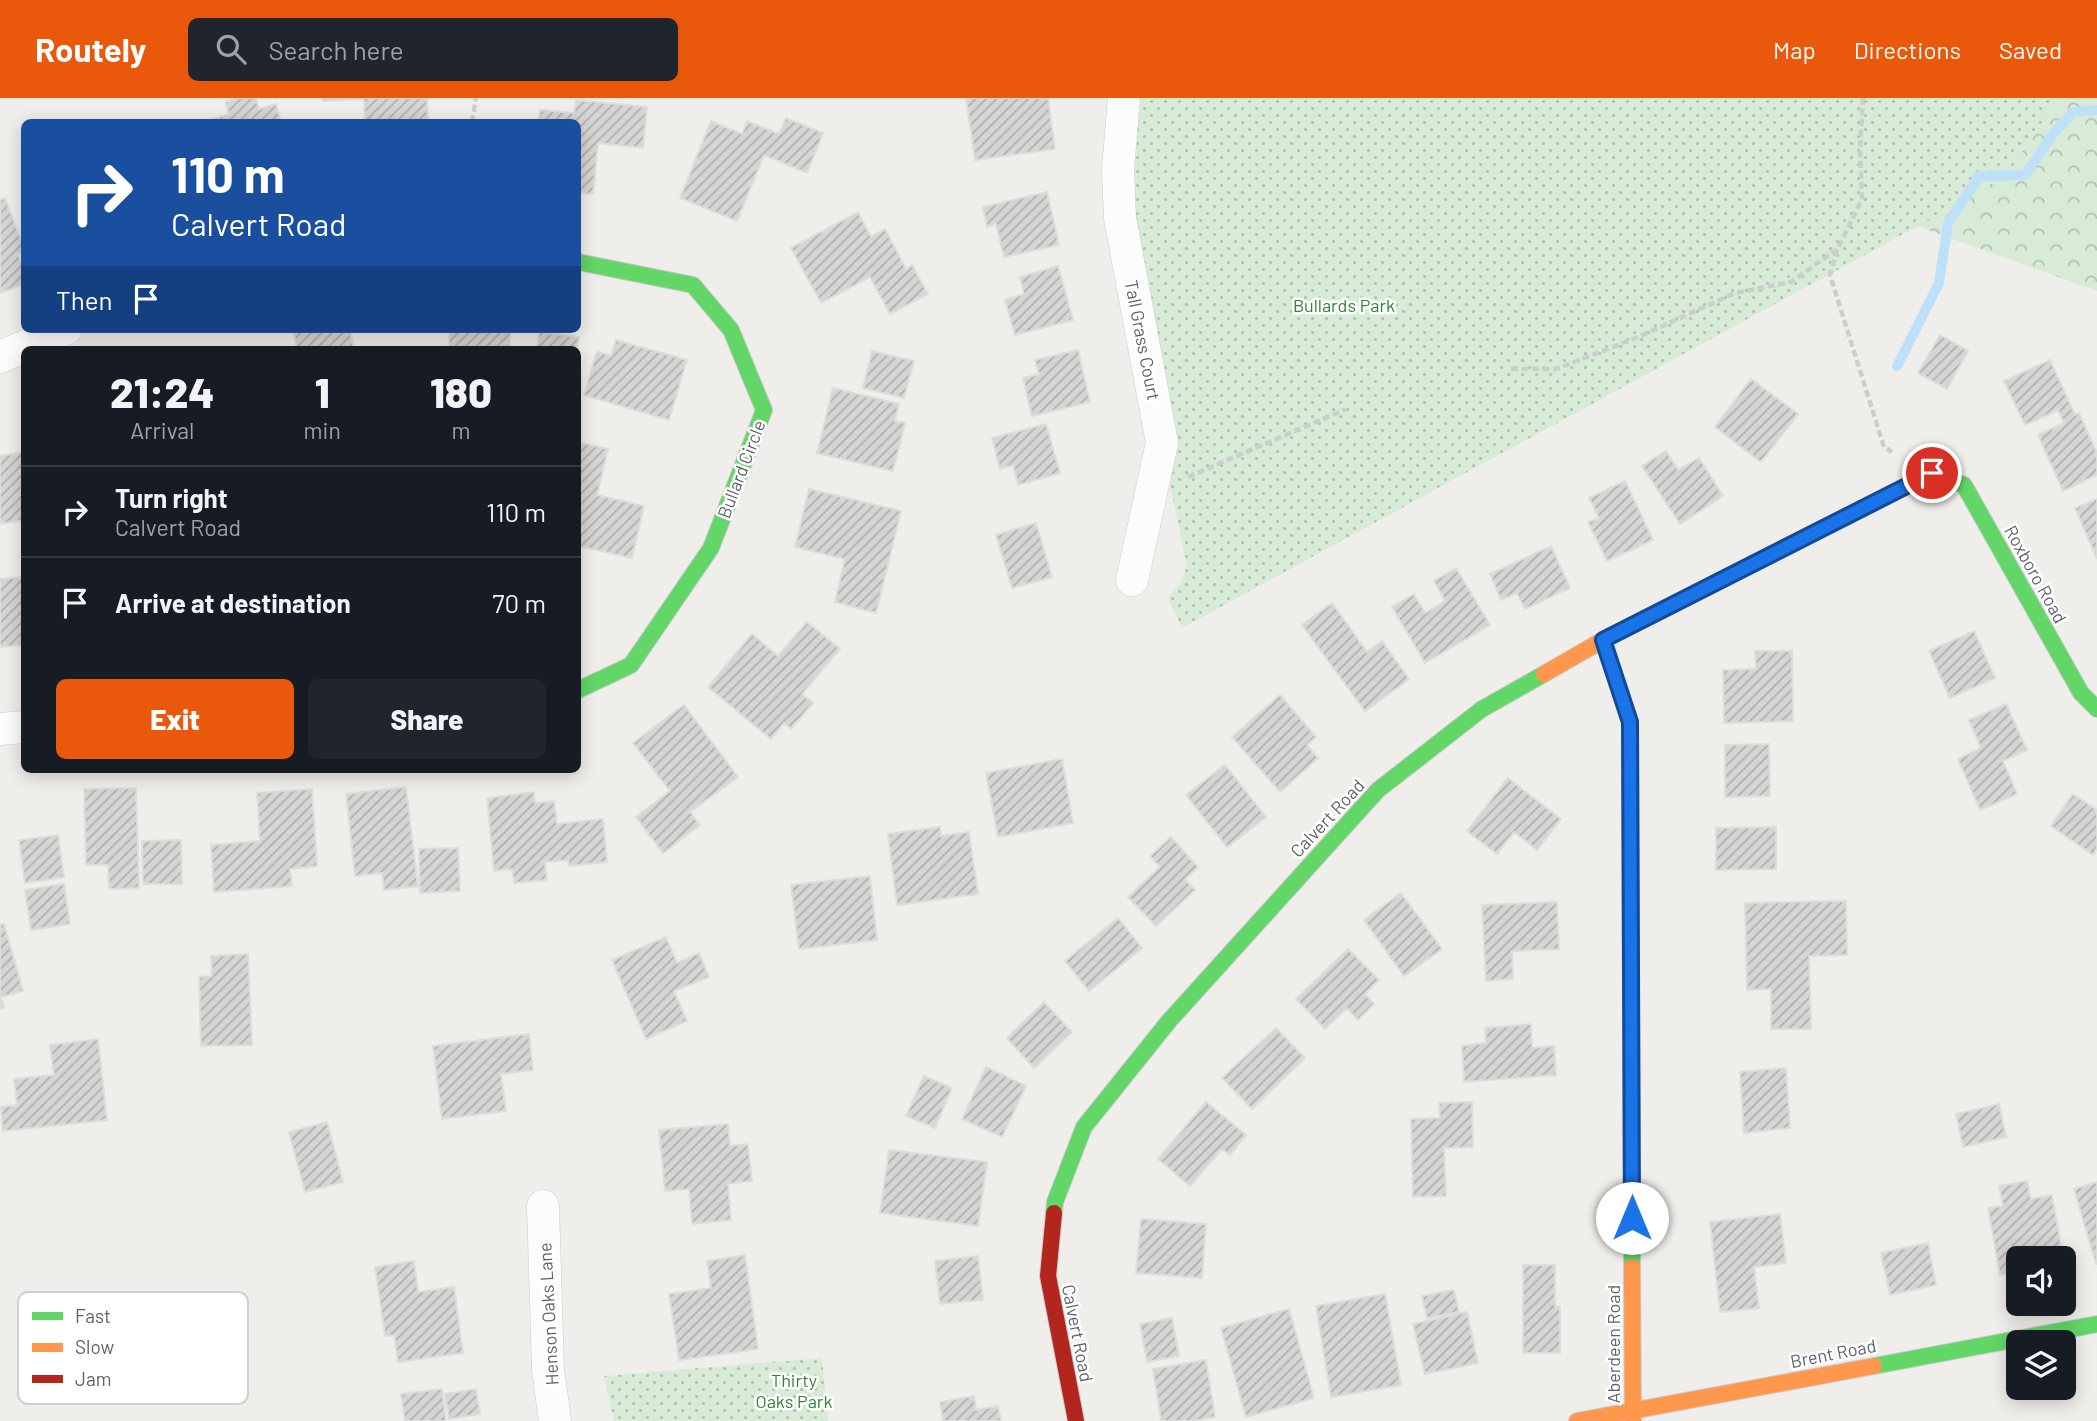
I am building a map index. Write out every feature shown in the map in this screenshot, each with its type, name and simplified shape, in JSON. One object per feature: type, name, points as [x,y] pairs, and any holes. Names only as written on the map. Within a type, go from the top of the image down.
[{"type":"street","name":"Tall Grass Court","points":[[1124,98],[1118,170],[1119,218],[1162,443],[1132,580]]},
{"type":"street","name":"Bullard Circle","points":[[581,263],[693,285],[731,330],[764,410],[711,548],[631,664],[581,689]]},
{"type":"street","points":[[26,346],[57,333]]},
{"type":"street","points":[[0,357],[21,348]]},
{"type":"street","name":"Calvert Road","points":[[1076,1421],[1048,1276],[1055,1202],[1084,1127],[1169,1021],[1378,790],[1482,709],[1603,640],[1932,473]]},
{"type":"street","name":"Roxboro Road","points":[[1932,473],[1964,485],[2081,693],[2097,709]]},
{"type":"street","name":"Aberdeen Road","points":[[1603,640],[1630,722],[1633,1416]]},
{"type":"street","points":[[0,729],[21,727]]},
{"type":"street","name":"Henson Oaks Lane","points":[[543,1206],[548,1369],[555,1421]]},
{"type":"street","name":"Brent Road","points":[[1577,1421],[1633,1416],[2097,1324]]},
{"type":"path","points":[[472,119],[476,98]]},
{"type":"path","points":[[1863,98],[1860,150],[1862,200],[1837,250],[1830,275],[1884,447],[1932,473]]},
{"type":"path","points":[[1511,369],[1556,369],[1636,338],[1735,293],[1791,282],[1837,250]]},
{"type":"path","points":[[1152,492],[1346,409]]},
{"type":"green space","name":"Bullards Park","points":[[1120,98],[2058,98],[2004,179],[1182,628],[1168,598],[1179,585],[1187,566],[1118,235]]},
{"type":"green space","points":[[1863,98],[2097,98],[2097,291],[1917,226]]},
{"type":"green space","name":"Thirty Oaks Park","points":[[822,1358],[828,1421],[614,1421],[604,1376]]},
{"type":"building","points":[[238,98],[256,98],[259,109],[276,104],[280,119],[212,119],[229,114],[225,102]]},
{"type":"building","points":[[323,98],[427,98],[428,119],[365,119],[364,99],[323,101]]},
{"type":"building","points":[[966,98],[1048,98],[1055,149],[975,160]]},
{"type":"building","points":[[576,100],[647,107],[643,148],[598,143],[593,194],[581,193],[581,119],[538,119],[540,110],[574,113]]},
{"type":"building","points":[[786,118],[823,133],[807,173],[764,155],[737,221],[680,198],[711,121],[742,134],[747,121],[779,134]]},
{"type":"building","points":[[1047,192],[1059,245],[1004,257],[996,224],[987,227],[983,207]]},
{"type":"building","points":[[5,198],[21,240],[21,253],[18,254],[21,262],[21,285],[0,293],[0,200]]},
{"type":"building","points":[[858,212],[871,237],[885,229],[906,269],[912,265],[928,294],[890,314],[870,277],[821,303],[791,248]]},
{"type":"building","points":[[1058,266],[1073,320],[1015,335],[1005,300],[1024,294],[1020,277]]},
{"type":"building","points":[[294,333],[351,333],[353,346],[296,346]]},
{"type":"building","points":[[450,333],[511,333],[509,346],[448,346]]},
{"type":"building","points":[[539,333],[579,337],[578,346],[537,346]]},
{"type":"building","points":[[1940,335],[1968,351],[1947,389],[1918,373]]},
{"type":"building","points":[[616,340],[687,360],[669,420],[584,395],[597,351],[611,356]]},
{"type":"building","points":[[1078,350],[1090,402],[1032,416],[1023,378],[1039,374],[1035,360]]},
{"type":"building","points":[[872,351],[914,361],[904,398],[863,388]]},
{"type":"building","points":[[2050,360],[2075,415],[2079,413],[2097,453],[2097,475],[2063,491],[2038,435],[2064,423],[2058,410],[2025,425],[2004,381]]},
{"type":"building","points":[[1751,379],[1798,414],[1761,462],[1715,427]]},
{"type":"building","points":[[833,388],[899,404],[895,421],[905,423],[893,471],[817,453]]},
{"type":"building","points":[[1046,424],[1060,473],[1018,485],[1013,465],[1000,469],[992,438]]},
{"type":"building","points":[[581,443],[608,449],[597,495],[644,506],[632,558],[581,547]]},
{"type":"building","points":[[1666,451],[1678,470],[1699,458],[1723,496],[1680,524],[1642,466]]},
{"type":"building","points":[[21,452],[21,520],[0,524],[0,456]]},
{"type":"building","points":[[1625,481],[1653,540],[1607,561],[1588,522],[1599,518],[1589,498]]},
{"type":"building","points":[[809,489],[901,511],[876,613],[835,602],[845,559],[795,547]]},
{"type":"building","points":[[2097,499],[2097,559],[2075,508]]},
{"type":"building","points":[[1036,523],[1052,577],[1012,588],[996,535]]},
{"type":"building","points":[[1551,546],[1570,588],[1525,609],[1517,593],[1501,600],[1490,574]]},
{"type":"building","points":[[1456,568],[1490,625],[1425,663],[1392,607],[1414,594],[1425,613],[1445,601],[1434,581]]},
{"type":"building","points":[[21,577],[21,645],[0,647],[0,579]]},
{"type":"building","points":[[1332,603],[1367,652],[1382,641],[1409,679],[1365,711],[1302,625]]},
{"type":"building","points":[[807,622],[840,649],[802,694],[813,703],[791,729],[784,723],[771,739],[708,687],[752,634],[778,656]]},
{"type":"building","points":[[1974,631],[1995,678],[1950,698],[1929,651]]},
{"type":"building","points":[[1755,651],[1792,651],[1793,721],[1724,723],[1723,670],[1756,669]]},
{"type":"building","points":[[1280,695],[1316,737],[1307,745],[1318,758],[1280,792],[1232,737]]},
{"type":"building","points":[[2006,704],[2027,750],[2003,761],[2017,794],[1980,810],[1958,759],[1981,748],[1969,720]]},
{"type":"building","points":[[684,705],[738,777],[690,812],[700,825],[663,853],[636,817],[670,791],[633,743]]},
{"type":"building","points":[[1769,744],[1770,796],[1725,797],[1725,745]]},
{"type":"building","points":[[1062,759],[1073,823],[998,837],[986,773]]},
{"type":"building","points":[[1225,765],[1266,817],[1227,847],[1186,795]]},
{"type":"building","points":[[1508,778],[1561,819],[1537,850],[1514,832],[1497,854],[1467,831]]},
{"type":"building","points":[[406,787],[418,886],[384,890],[382,873],[355,876],[346,794]]},
{"type":"building","points":[[136,788],[139,888],[109,889],[108,865],[86,865],[84,789]]},
{"type":"building","points":[[312,789],[317,866],[290,869],[292,886],[214,892],[211,845],[260,841],[257,793]]},
{"type":"building","points":[[534,792],[535,803],[554,801],[557,824],[603,819],[607,862],[569,866],[568,860],[545,862],[547,880],[514,883],[512,869],[494,871],[487,798]]},
{"type":"building","points":[[2073,794],[2097,810],[2097,848],[2093,855],[2051,826]]},
{"type":"building","points":[[940,827],[941,836],[969,832],[978,894],[897,905],[888,834]]},
{"type":"building","points":[[1776,827],[1776,869],[1716,870],[1716,828]]},
{"type":"building","points":[[58,835],[64,877],[25,883],[19,840]]},
{"type":"building","points":[[1171,837],[1198,867],[1185,879],[1195,890],[1156,926],[1128,897],[1160,867],[1150,856]]},
{"type":"building","points":[[181,840],[182,884],[143,884],[142,841]]},
{"type":"building","points":[[458,848],[460,891],[420,893],[419,849]]},
{"type":"building","points":[[870,876],[877,940],[799,949],[791,885]]},
{"type":"building","points":[[64,884],[70,924],[31,930],[25,890]]},
{"type":"building","points":[[1401,893],[1442,949],[1404,976],[1364,920]]},
{"type":"building","points":[[1846,901],[1847,955],[1809,956],[1811,1029],[1771,1029],[1771,989],[1747,990],[1745,903]]},
{"type":"building","points":[[1557,902],[1559,949],[1512,951],[1513,979],[1486,981],[1482,905]]},
{"type":"building","points":[[1118,918],[1142,948],[1089,991],[1065,961]]},
{"type":"building","points":[[4,924],[23,991],[1,997],[4,1008],[0,1009],[0,925]]},
{"type":"building","points":[[666,937],[677,963],[699,953],[709,977],[674,991],[687,1021],[646,1039],[612,960]]},
{"type":"building","points":[[1348,949],[1379,980],[1365,994],[1374,1004],[1358,1020],[1347,1008],[1325,1029],[1296,999]]},
{"type":"building","points":[[248,954],[252,1045],[201,1046],[199,977],[212,976],[211,956]]},
{"type":"building","points":[[1044,1002],[1072,1032],[1034,1068],[1007,1038]]},
{"type":"building","points":[[1531,1024],[1532,1048],[1554,1046],[1556,1075],[1464,1082],[1462,1046],[1486,1043],[1485,1028]]},
{"type":"building","points":[[1276,1028],[1305,1058],[1252,1109],[1222,1078]]},
{"type":"building","points":[[529,1034],[533,1070],[501,1074],[506,1111],[442,1119],[433,1046]]},
{"type":"building","points":[[98,1039],[107,1120],[3,1131],[1,1107],[17,1105],[14,1079],[54,1075],[50,1045]]},
{"type":"building","points":[[986,1067],[1026,1086],[1002,1137],[962,1119]]},
{"type":"building","points":[[1786,1068],[1790,1128],[1744,1133],[1740,1072]]},
{"type":"building","points":[[924,1076],[952,1088],[935,1128],[906,1116]]},
{"type":"building","points":[[1206,1102],[1246,1135],[1230,1155],[1222,1149],[1190,1186],[1158,1159]]},
{"type":"building","points":[[1472,1102],[1473,1147],[1444,1148],[1446,1196],[1413,1197],[1411,1119],[1440,1118],[1439,1103]]},
{"type":"building","points":[[1999,1104],[2006,1137],[1963,1147],[1956,1114]]},
{"type":"building","points":[[327,1122],[343,1182],[305,1192],[289,1132]]},
{"type":"building","points":[[728,1124],[730,1146],[748,1144],[752,1181],[728,1184],[731,1220],[692,1224],[689,1189],[665,1191],[659,1130]]},
{"type":"building","points":[[889,1150],[987,1162],[978,1226],[880,1213]]},
{"type":"building","points":[[2027,1181],[2031,1199],[2052,1195],[2061,1246],[2006,1246],[2006,1274],[2000,1275],[1988,1208],[2003,1206],[1999,1186]]},
{"type":"building","points":[[2097,1182],[2097,1264],[2096,1264],[2074,1189]]},
{"type":"building","points":[[1780,1214],[1786,1263],[1754,1267],[1759,1308],[1720,1312],[1710,1222]]},
{"type":"building","points":[[1141,1219],[1206,1224],[1202,1278],[1136,1273]]},
{"type":"building","points":[[1928,1243],[1936,1285],[1890,1295],[1881,1253]]},
{"type":"building","points":[[745,1255],[758,1349],[679,1360],[669,1294],[711,1288],[707,1261]]},
{"type":"building","points":[[978,1256],[983,1300],[940,1304],[935,1261]]},
{"type":"building","points":[[414,1261],[418,1292],[454,1287],[463,1353],[398,1362],[394,1335],[385,1336],[375,1267]]},
{"type":"building","points":[[1523,1265],[1555,1265],[1555,1306],[1560,1307],[1560,1353],[1523,1353]]},
{"type":"building","points":[[1454,1290],[1459,1312],[1427,1318],[1422,1296]]},
{"type":"building","points":[[1385,1294],[1401,1385],[1331,1397],[1316,1306]]},
{"type":"building","points":[[1289,1309],[1314,1398],[1246,1417],[1221,1328]]},
{"type":"building","points":[[1467,1312],[1478,1363],[1425,1374],[1413,1324]]},
{"type":"building","points":[[1172,1318],[1179,1356],[1147,1362],[1140,1324]]},
{"type":"building","points":[[1206,1360],[1215,1417],[1194,1421],[1161,1421],[1153,1369]]},
{"type":"building","points":[[442,1389],[446,1421],[405,1421],[401,1394]]},
{"type":"building","points":[[476,1389],[480,1414],[449,1419],[445,1394]]},
{"type":"building","points":[[974,1396],[976,1410],[998,1406],[1001,1421],[943,1421],[940,1402]]},
{"type":"waterway","points":[[1897,366],[1939,283],[1948,223],[1979,176],[2025,175],[2052,135],[2073,112],[2097,110]]},
{"type":"traffic: fast","points":[[581,263],[693,285],[731,330],[764,410],[711,548],[631,665],[581,689]]},
{"type":"traffic: fast","points":[[1927,476],[1932,473],[1964,485],[2081,693],[2097,709]]},
{"type":"traffic: fast","points":[[1603,640],[1630,722],[1632,1267]]},
{"type":"traffic: fast","points":[[1054,1213],[1055,1202],[1084,1127],[1169,1021],[1378,790],[1482,709],[1544,674]]},
{"type":"traffic: fast","points":[[1874,1366],[2097,1324]]},
{"type":"traffic: slow","points":[[1544,674],[1603,640],[1927,476]]},
{"type":"traffic: slow","points":[[1632,1267],[1633,1421]]},
{"type":"traffic: slow","points":[[1577,1421],[1874,1366]]},
{"type":"traffic: jam","points":[[1054,1213],[1048,1276],[1076,1421]]},
{"type":"route","points":[[1632,1218],[1630,722],[1603,640],[1932,473]]}]
